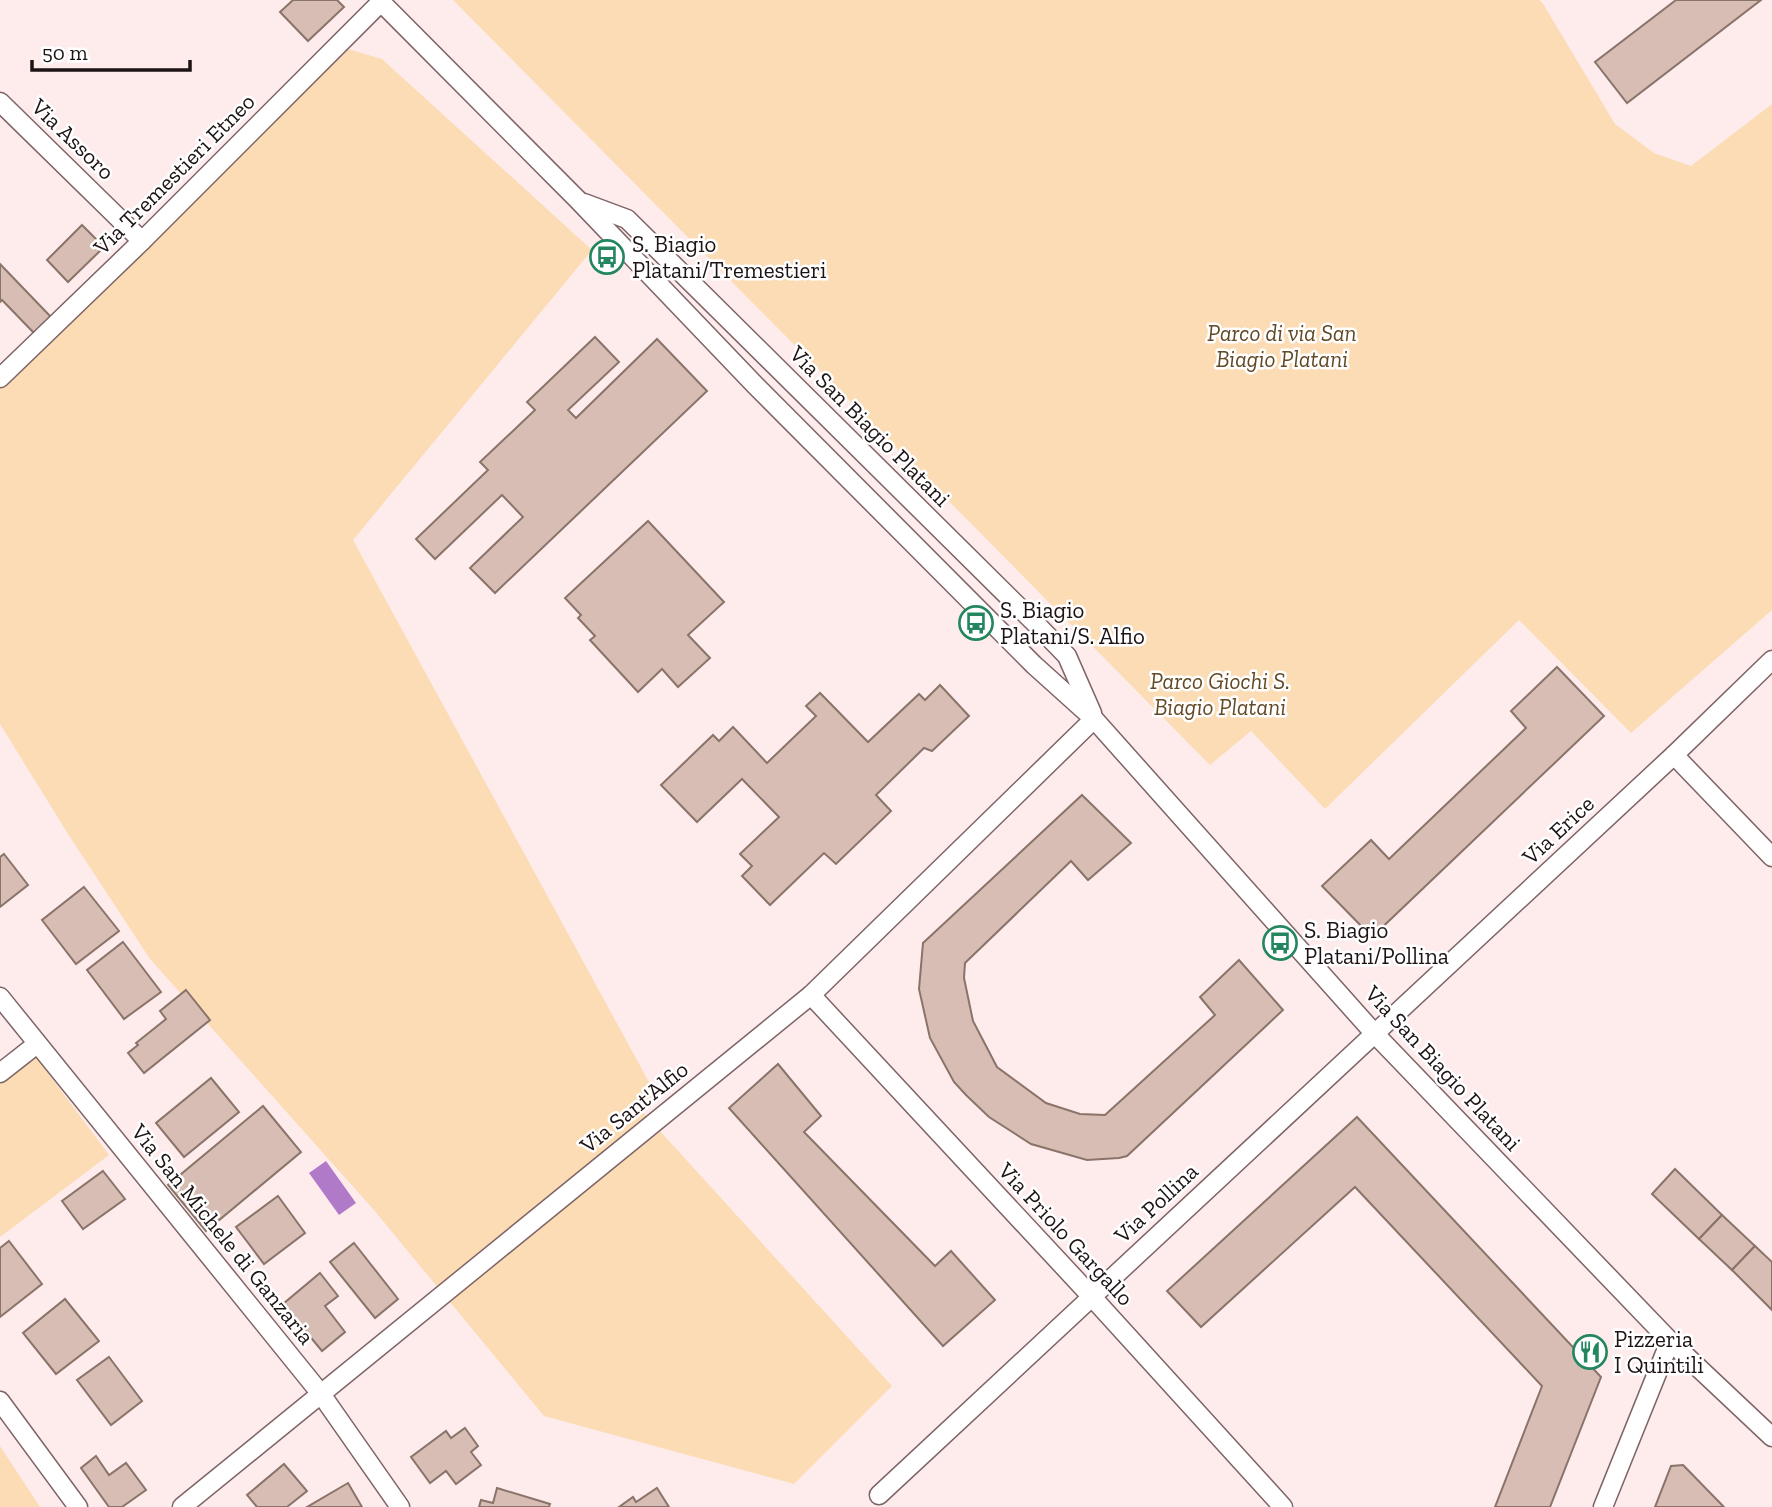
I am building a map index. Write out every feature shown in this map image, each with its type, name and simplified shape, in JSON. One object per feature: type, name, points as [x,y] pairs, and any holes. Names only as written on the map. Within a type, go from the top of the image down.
[{"type":"street","name":"Via San Biagio Platani","points":[[380,1],[578,200],[711,341],[1034,665],[1094,719],[1374,1033],[1670,1341],[1772,1437]]},
{"type":"street","name":"Via Tremestieri Etneo","points":[[0,378],[142,241],[380,1]]},
{"type":"street","name":"Via Assoro","points":[[0,102],[142,241]]},
{"type":"street","name":"Via San Biagio Platani","points":[[578,200],[627,219],[1067,656],[1094,719]]},
{"type":"street","points":[[1034,665],[1053,642]]},
{"type":"street","name":"Via Erice","points":[[1374,1033],[1674,755],[1772,660]]},
{"type":"street","name":"Via Sant'Alfio","points":[[182,1507],[811,995],[1094,719]]},
{"type":"street","points":[[1674,755],[1772,858]]},
{"type":"street","name":"Via Priolo Gargallo","points":[[811,995],[1283,1507]]},
{"type":"street","name":"Via San Michele di Ganzaria","points":[[0,997],[321,1394],[400,1507]]},
{"type":"street","name":"Via Pollina","points":[[879,1495],[1374,1033]]},
{"type":"street","points":[[0,1073],[37,1044]]},
{"type":"street","points":[[1603,1507],[1670,1341]]},
{"type":"street","points":[[0,1401],[78,1507]]},
{"type":"green space","name":"Parco di via San Biagio Platani","points":[[453,0],[1539,0],[1615,124],[1654,153],[1691,166],[1772,104],[1772,610],[1631,733],[1519,620],[1325,809],[1251,731],[1210,765]]},
{"type":"green space","points":[[338,46],[382,59],[592,250],[353,540],[655,1093],[639,1108],[892,1386],[794,1484],[544,1416],[373,1209],[150,959],[0,724],[0,378]]},
{"type":"green space","points":[[33,1053],[109,1155],[0,1237],[0,1080]]},
{"type":"green space","points":[[0,1446],[40,1507],[0,1507]]},
{"type":"shaded area","points":[[326,1161],[356,1203],[339,1215],[309,1173]]},
{"type":"building","points":[[293,0],[337,0],[344,7],[308,41],[280,12]]},
{"type":"building","points":[[1676,0],[1761,0],[1627,103],[1595,62]]},
{"type":"building","points":[[82,225],[104,247],[68,282],[47,260]]},
{"type":"building","points":[[0,264],[51,317],[34,333],[2,300],[0,302]]},
{"type":"building","points":[[595,337],[619,362],[568,410],[576,418],[657,339],[707,391],[495,593],[470,568],[523,517],[502,495],[435,559],[416,539],[488,470],[480,462],[535,410],[527,402]]},
{"type":"building","points":[[648,521],[724,602],[688,635],[710,658],[678,687],[662,669],[638,692],[590,640],[595,636],[578,618],[581,615],[565,598]]},
{"type":"building","points":[[1557,667],[1604,716],[1372,937],[1322,886],[1371,840],[1389,859],[1526,728],[1511,711]]},
{"type":"building","points":[[940,685],[969,716],[932,751],[924,748],[876,795],[891,811],[836,864],[824,853],[770,905],[742,876],[752,866],[740,854],[779,817],[742,779],[697,822],[661,785],[713,735],[719,741],[733,727],[767,763],[816,716],[806,706],[820,693],[868,742],[919,694],[925,700]]},
{"type":"building","points":[[1082,795],[1131,843],[1088,880],[1071,861],[965,963],[964,978],[973,1021],[997,1067],[1046,1103],[1080,1114],[1105,1115],[1215,1015],[1200,997],[1239,960],[1283,1010],[1127,1156],[1087,1160],[1031,1144],[989,1117],[966,1095],[954,1082],[930,1038],[919,989],[923,943]]},
{"type":"building","points":[[4,854],[28,885],[0,907],[0,857]]},
{"type":"building","points":[[84,887],[119,931],[76,964],[42,920]]},
{"type":"building","points":[[123,942],[161,992],[124,1019],[87,970]]},
{"type":"building","points":[[186,990],[210,1020],[144,1073],[128,1053],[138,1045],[136,1043],[166,1019],[160,1011]]},
{"type":"building","points":[[778,1064],[821,1116],[804,1132],[935,1266],[951,1251],[995,1300],[943,1346],[729,1108]]},
{"type":"building","points":[[211,1078],[239,1112],[184,1157],[156,1123]]},
{"type":"building","points":[[263,1106],[301,1152],[206,1231],[168,1185]]},
{"type":"building","points":[[1357,1117],[1601,1377],[1550,1507],[1495,1507],[1542,1386],[1355,1187],[1201,1327],[1167,1291]]},
{"type":"building","points":[[1675,1169],[1722,1215],[1699,1239],[1652,1194]]},
{"type":"building","points":[[103,1171],[125,1199],[83,1229],[62,1201]]},
{"type":"building","points":[[278,1196],[305,1233],[264,1264],[236,1227]]},
{"type":"building","points":[[1722,1215],[1755,1246],[1732,1270],[1699,1239]]},
{"type":"building","points":[[9,1241],[42,1284],[0,1317],[0,1248]]},
{"type":"building","points":[[354,1243],[398,1299],[375,1318],[330,1262]]},
{"type":"building","points":[[1755,1246],[1772,1262],[1772,1310],[1732,1270]]},
{"type":"building","points":[[320,1273],[338,1296],[325,1306],[345,1332],[322,1351],[283,1304]]},
{"type":"building","points":[[65,1299],[99,1341],[56,1374],[23,1333]]},
{"type":"building","points":[[109,1357],[142,1401],[111,1425],[77,1380]]},
{"type":"building","points":[[465,1428],[478,1446],[471,1452],[481,1465],[456,1484],[446,1471],[430,1483],[411,1457],[446,1431],[451,1438]]},
{"type":"building","points":[[96,1456],[109,1475],[126,1463],[146,1490],[122,1507],[109,1507],[81,1468]]},
{"type":"building","points":[[284,1464],[307,1491],[287,1507],[257,1507],[247,1495]]},
{"type":"building","points":[[1683,1465],[1724,1507],[1655,1507],[1671,1466]]},
{"type":"building","points":[[348,1483],[362,1507],[307,1507]]},
{"type":"building","points":[[497,1488],[550,1504],[549,1507],[479,1507],[481,1500],[493,1503]]},
{"type":"building","points":[[657,1488],[669,1507],[619,1507],[633,1497],[636,1502]]},
{"type":"place","name":"S. Biagio Platani/Tremestieri","points":[[607,257]]},
{"type":"place","name":"S. Biagio Platani/S. Alfio","points":[[976,623]]},
{"type":"place","name":"S. Biagio Platani/Pollina","points":[[1280,943]]},
{"type":"place","name":"Pizzeria I Quintili","points":[[1590,1352]]},
{"type":"park label","name":"Parco Giochi S. Biagio Platani","points":[[1220,694]]}]
